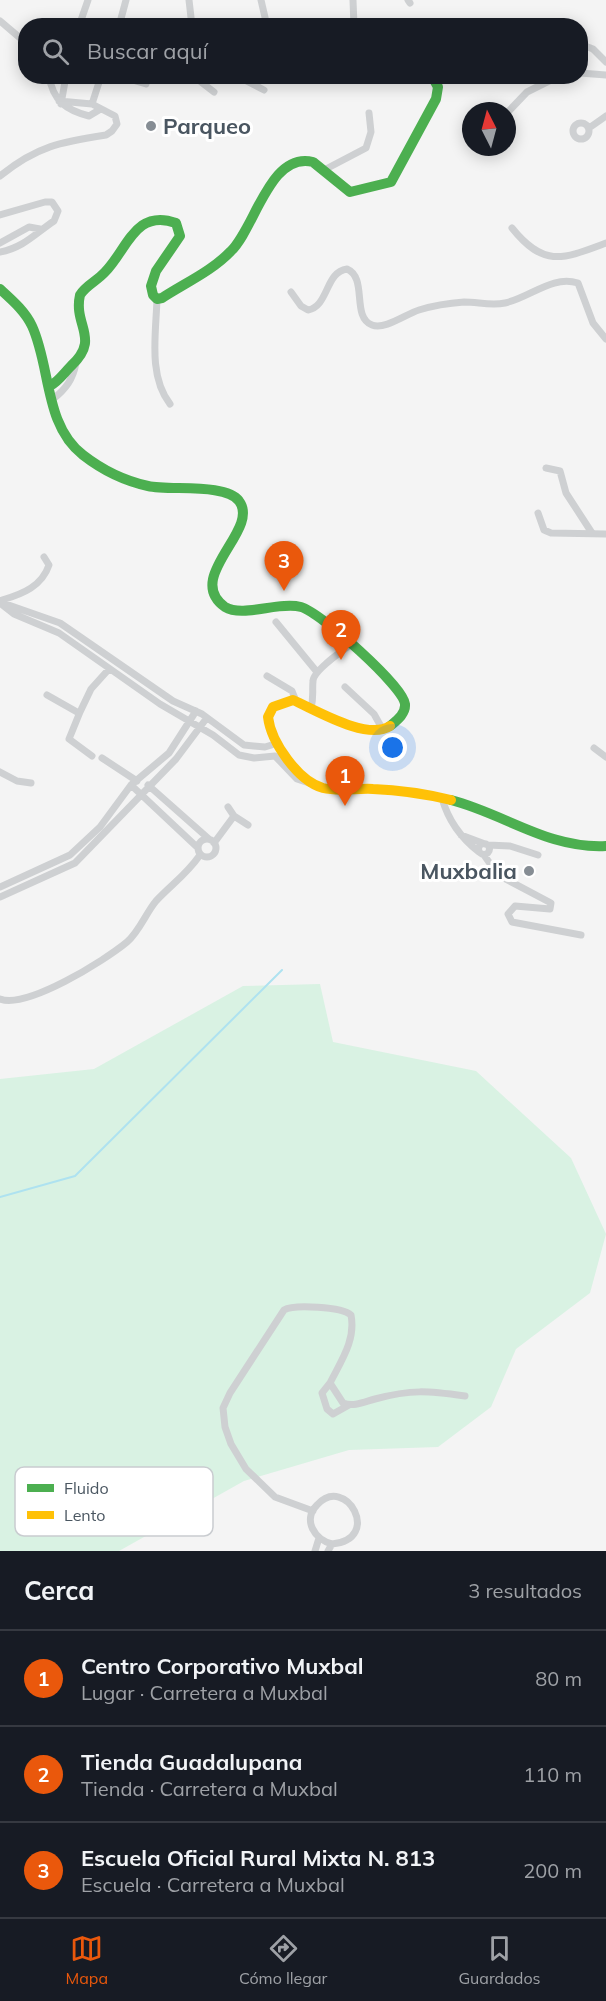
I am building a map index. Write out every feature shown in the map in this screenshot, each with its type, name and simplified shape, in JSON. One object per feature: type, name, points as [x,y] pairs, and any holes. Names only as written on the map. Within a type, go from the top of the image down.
[{"type":"main road","points":[[50,386],[59,381],[76,363],[87,346],[80,313],[82,292],[108,269],[129,237],[147,222],[168,218],[176,223],[180,236],[175,247],[158,265],[153,277],[152,290],[157,298],[162,298],[231,252],[244,234],[279,172],[288,165],[307,160],[324,170],[337,184],[350,192],[391,182],[436,99],[436,84]]},
{"type":"main road","points":[[0,289],[14,299],[32,325],[64,433],[76,450],[137,484],[221,491],[233,495],[238,500],[242,506],[243,523],[212,574],[212,589],[229,610],[303,607],[322,616],[350,645],[387,676],[405,700],[402,714],[383,730],[359,729],[296,701],[285,701],[269,712],[269,725],[278,743],[304,776],[313,784],[328,788],[405,791],[442,798],[489,813],[559,843],[579,847],[606,846]]},
{"type":"street","points":[[82,18],[88,0]]},
{"type":"street","points":[[121,18],[126,0]]},
{"type":"street","points":[[189,0],[191,18]]},
{"type":"street","points":[[261,0],[265,18]]},
{"type":"street","points":[[353,0],[354,18]]},
{"type":"street","points":[[0,21],[18,36]]},
{"type":"street","points":[[588,47],[606,62]]},
{"type":"street","points":[[588,74],[606,75]]},
{"type":"street","points":[[53,84],[61,102],[68,110],[85,115],[93,115],[99,110]]},
{"type":"street","points":[[61,102],[64,84]]},
{"type":"street","points":[[85,115],[97,84]]},
{"type":"street","points":[[204,84],[214,92]]},
{"type":"street","points":[[252,84],[264,90]]},
{"type":"street","points":[[516,104],[527,92],[543,84]]},
{"type":"street","points":[[0,176],[30,155],[58,142],[106,135],[112,131],[117,118],[88,104],[61,102]]},
{"type":"street","points":[[324,170],[366,148],[371,132],[369,113]]},
{"type":"street","points":[[589,128],[606,116]]},
{"type":"street","points":[[0,215],[45,201],[52,202],[57,208],[57,218],[40,229],[36,236],[17,247],[0,252]]},
{"type":"street","points":[[0,243],[29,227],[40,229]]},
{"type":"street","points":[[512,228],[531,249],[541,256],[555,259],[606,243]]},
{"type":"street","points":[[10,237],[17,247]]},
{"type":"street","points":[[291,291],[301,306],[308,310],[314,309],[319,306],[335,275],[347,269],[356,279],[364,318],[369,323],[380,326],[420,309],[465,302],[486,305],[506,303],[566,279],[578,283],[593,323],[606,339]]},
{"type":"street","points":[[157,298],[156,376],[161,393],[170,404]]},
{"type":"street","points":[[53,399],[64,390],[74,374],[76,363]]},
{"type":"street","points":[[546,468],[560,471],[567,493],[592,533]]},
{"type":"street","points":[[538,513],[547,532],[606,534]]},
{"type":"street","points":[[0,602],[21,595],[41,581],[49,565],[44,557]]},
{"type":"street","points":[[0,602],[14,614],[59,633],[190,723],[213,735],[239,755],[254,758],[274,756],[297,780],[313,784]]},
{"type":"street","points":[[0,602],[60,623],[173,701],[196,711],[244,745],[265,747],[278,743]]},
{"type":"street","points":[[276,622],[317,672]]},
{"type":"street","points":[[311,709],[315,692],[313,681],[317,672],[350,645]]},
{"type":"street","points":[[92,756],[69,739],[91,689],[109,669]]},
{"type":"street","points":[[267,676],[292,691],[296,701]]},
{"type":"street","points":[[345,687],[374,714],[383,730]]},
{"type":"street","points":[[47,695],[80,712]]},
{"type":"street","points":[[0,887],[70,855],[100,827],[137,781],[169,753],[196,711]]},
{"type":"street","points":[[0,897],[75,863],[149,787],[201,729],[206,719]]},
{"type":"street","points":[[594,748],[606,757]]},
{"type":"street","points":[[102,758],[149,787],[211,841],[216,848],[214,854],[206,857],[199,851],[141,795],[137,781]]},
{"type":"street","points":[[0,772],[17,781],[31,783]]},
{"type":"street","points":[[442,798],[445,809],[460,835],[481,854],[498,875],[551,903],[550,909],[515,906],[508,914],[513,922],[580,935]]},
{"type":"street","points":[[228,807],[234,816],[248,825]]},
{"type":"street","points":[[0,999],[13,1002],[27,999],[74,976],[129,941],[157,900],[188,874],[199,851],[200,842],[211,841],[234,816]]},
{"type":"street","points":[[460,835],[486,844],[510,846],[538,855]]},
{"type":"street","points":[[481,854],[489,851],[486,844]]},
{"type":"street","points":[[313,1511],[276,1497],[246,1469],[231,1444],[223,1408],[278,1315],[288,1307],[341,1309],[351,1315],[352,1323],[345,1358],[322,1393],[327,1409],[333,1414],[349,1406],[422,1390],[465,1396]]},
{"type":"street","points":[[330,1383],[335,1394],[349,1406]]},
{"type":"street","points":[[331,1497],[346,1500],[357,1512],[357,1528],[347,1540],[332,1544],[319,1538],[311,1525],[313,1511],[323,1500],[331,1497]]},
{"type":"street","points":[[315,1551],[319,1538]]},
{"type":"street","points":[[328,1551],[332,1544]]},
{"type":"green space","points":[[320,984],[333,1042],[476,1071],[571,1158],[606,1234],[590,1293],[516,1349],[491,1407],[438,1447],[349,1450],[244,1481],[213,1498],[213,1467],[15,1467],[15,1536],[146,1536],[119,1551],[0,1551],[0,1079],[94,1069],[243,986]]},
{"type":"waterway","points":[[0,1197],[75,1176],[282,970]]},
{"type":"traffic: fast","points":[[50,386],[80,356],[84,347],[85,339],[79,306],[80,295],[113,263],[141,226],[151,221],[162,220],[176,223],[180,236],[156,271],[151,286],[153,295],[157,299],[162,298],[207,271],[231,251],[240,240],[274,179],[285,168],[298,162],[313,162],[350,192],[391,182],[436,99],[436,84]]},
{"type":"traffic: fast","points":[[0,289],[22,311],[32,326],[55,412],[70,443],[98,465],[131,481],[148,486],[222,492],[232,495],[239,501],[243,513],[240,526],[217,568],[213,582],[214,595],[225,607],[233,610],[282,606],[301,607],[325,622],[376,667],[401,695],[405,704],[404,711],[390,726]]},
{"type":"traffic: fast","points":[[451,800],[565,842],[606,846]]},
{"type":"traffic: slow","points":[[390,726],[380,730],[355,727],[293,700],[273,707],[268,717],[280,749],[295,769],[314,784],[329,789],[393,790],[451,800]]},
{"type":"place","name":"Parqueo","points":[[151,126]]},
{"type":"place","name":"Escuela Oficial Rural Mixta N. 813","points":[[284,591]]},
{"type":"place","name":"Tienda Guadalupana","points":[[341,660]]},
{"type":"place","name":"Centro Corporativo Muxbal","points":[[345,806]]},
{"type":"place","name":"Muxbalia","points":[[529,871]]}]
